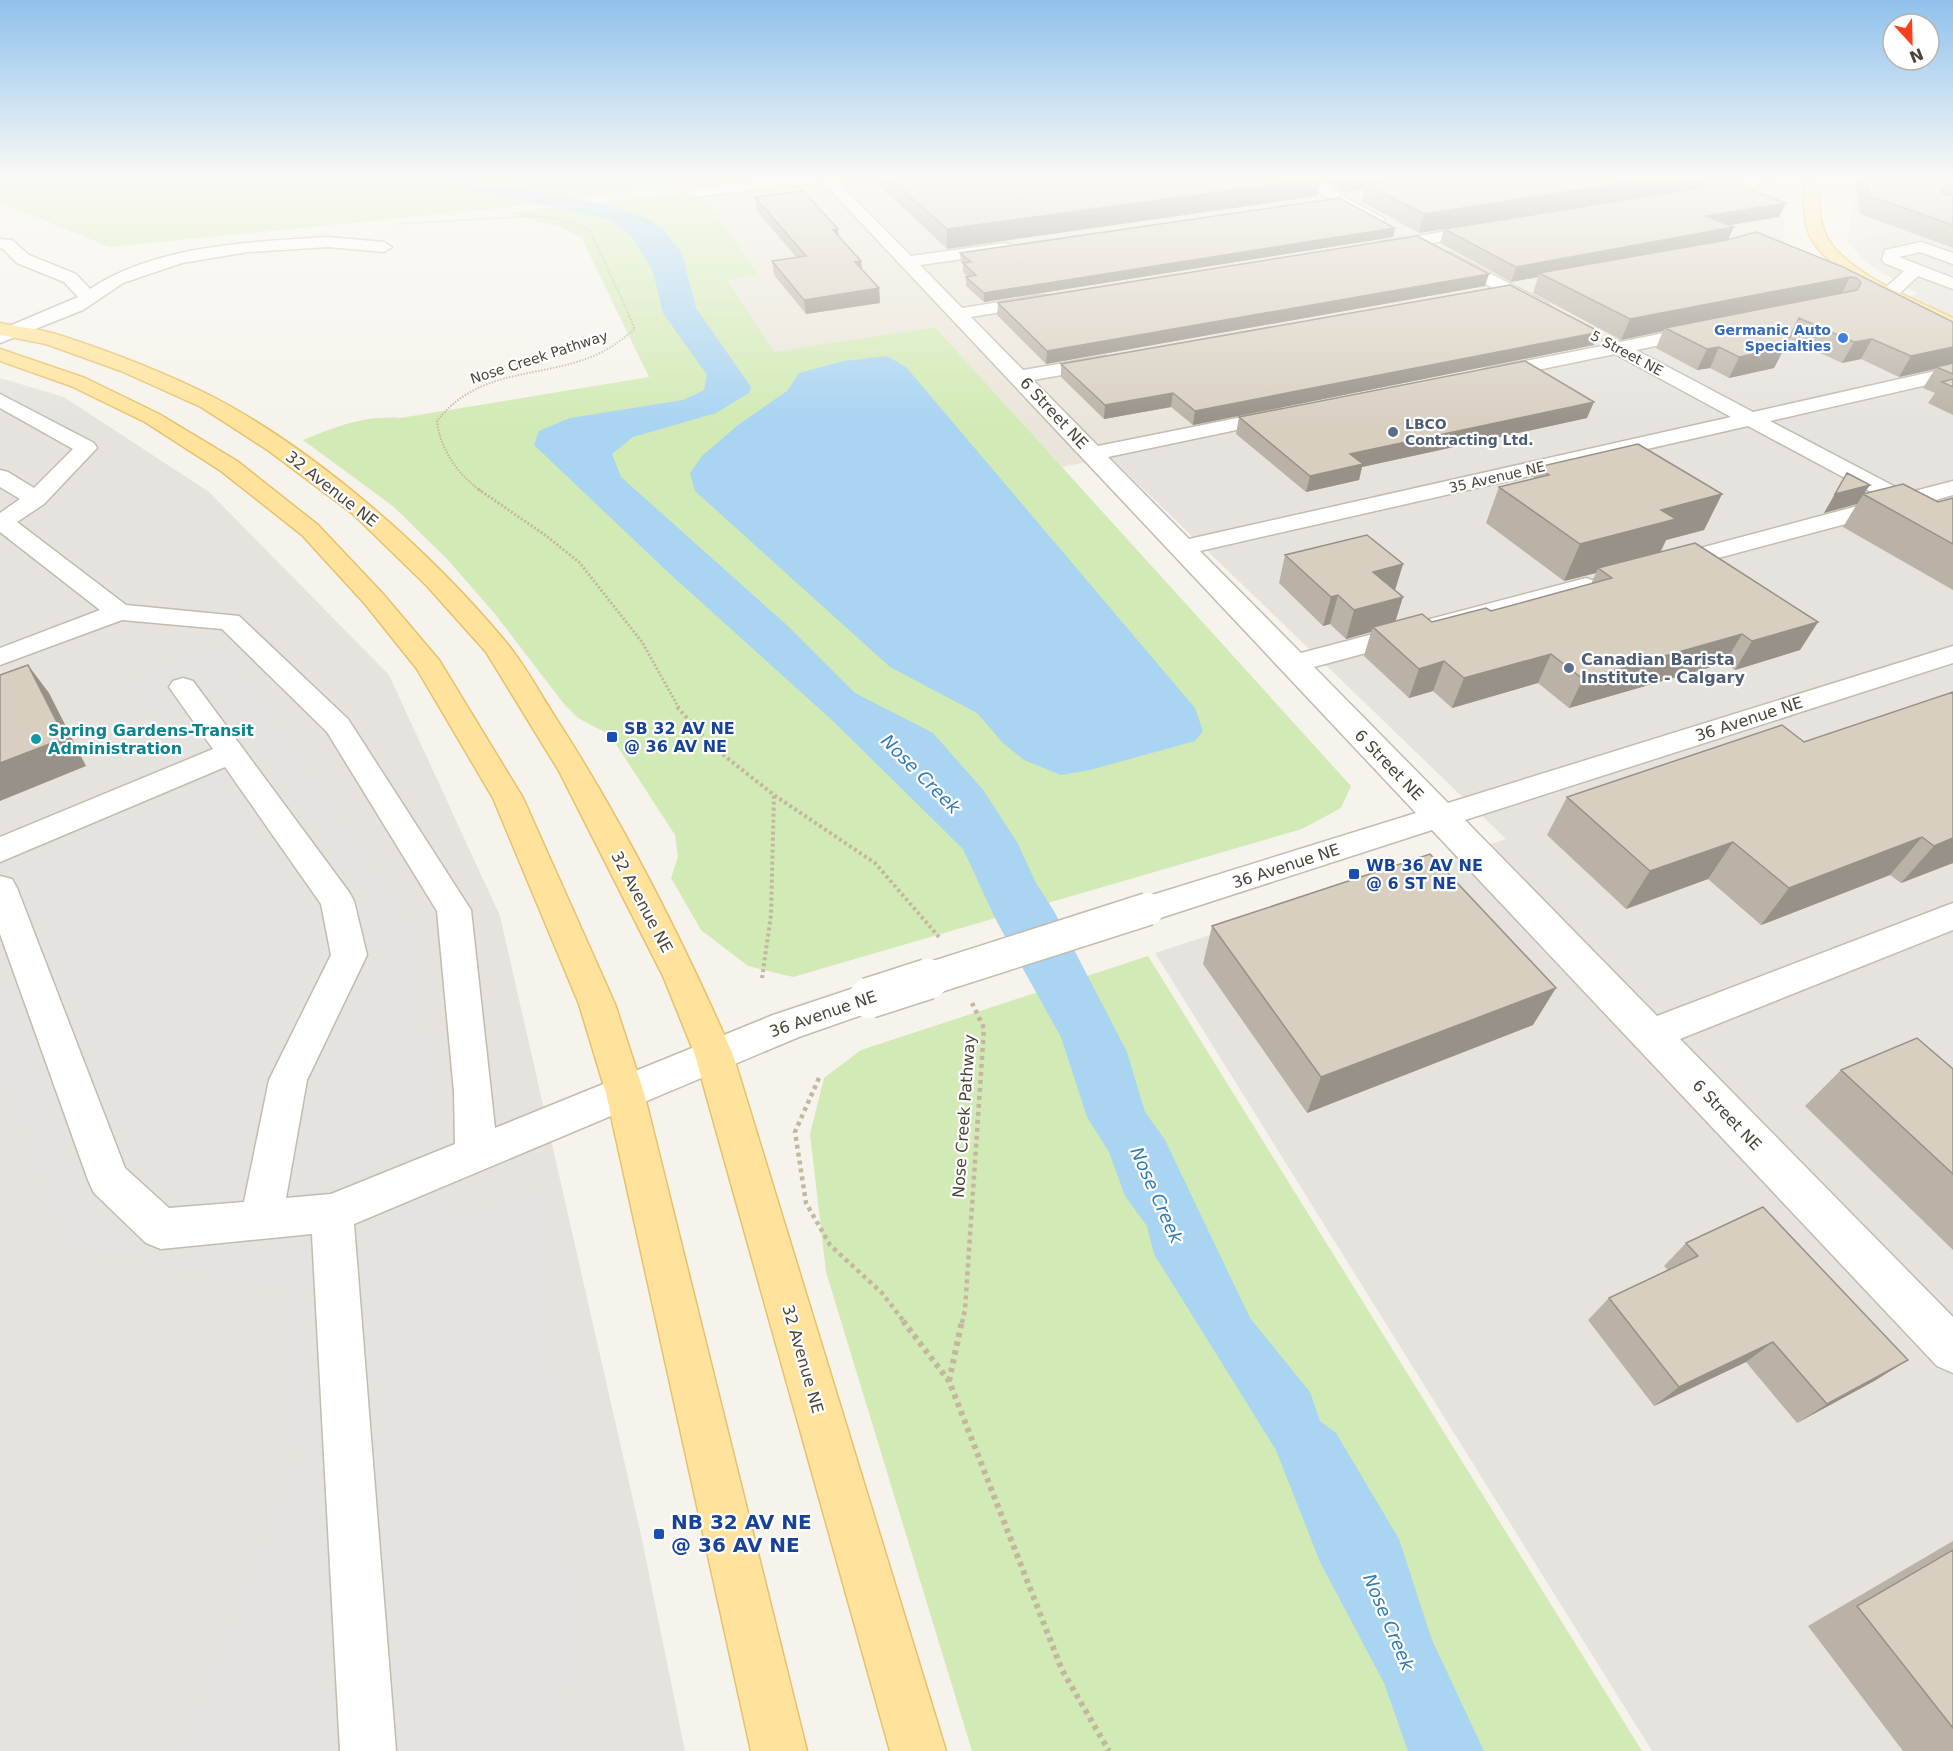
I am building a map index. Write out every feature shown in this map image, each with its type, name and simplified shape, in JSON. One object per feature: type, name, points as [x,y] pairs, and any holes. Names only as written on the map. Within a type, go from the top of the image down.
[{"type":"main road","points":[[1840,261],[1890,293],[1953,326]]},
{"type":"main road","points":[[3,338],[78,382],[152,418],[229,466],[310,530],[374,599],[429,666],[507,798],[597,1004],[625,1093],[779,1751]]},
{"type":"main road","name":"32 Avenue NE","points":[[3,338],[51,339],[117,363],[208,403],[277,446],[362,509],[436,581],[497,648],[574,771],[681,976],[714,1055],[918,1751]]},
{"type":"street","points":[[27,261],[70,278],[89,298]]},
{"type":"street","points":[[3,338],[76,306],[117,279],[174,261]]},
{"type":"street","points":[[907,262],[916,261]]},
{"type":"street","points":[[1456,261],[1556,315]]},
{"type":"street","points":[[1894,261],[1953,284]]},
{"type":"street","name":"6 Street NE","points":[[907,262],[1953,1350]]},
{"type":"street","points":[[1890,293],[1916,269]]},
{"type":"street","points":[[1478,296],[1542,284]]},
{"type":"street","points":[[959,314],[1057,298]]},
{"type":"street","points":[[1474,377],[1725,327]]},
{"type":"street","name":"5 Street NE","points":[[1597,337],[1953,527]]},
{"type":"street","points":[[1019,377],[1125,358]]},
{"type":"street","name":"35 Avenue NE","points":[[1181,548],[1953,373]]},
{"type":"street","points":[[0,400],[86,448],[36,499],[2,522],[118,612]]},
{"type":"street","points":[[1092,454],[1299,412]]},
{"type":"street","points":[[0,477],[36,499]]},
{"type":"street","points":[[1651,568],[1953,488]]},
{"type":"street","points":[[1293,663],[1605,581]]},
{"type":"street","points":[[0,657],[118,612],[230,622],[338,726],[454,910],[473,1092],[476,1155]]},
{"type":"street","name":"36 Avenue NE","points":[[0,888],[110,1180],[161,1229],[332,1213],[786,1026],[1953,654]]},
{"type":"street","points":[[183,687],[337,901],[349,955],[288,1080],[261,1220]]},
{"type":"street","points":[[0,850],[231,753]]},
{"type":"street","points":[[1649,1035],[1953,916]]},
{"type":"street","points":[[332,1213],[368,1751]]},
{"type":"path","name":"Nose Creek Pathway","points":[[604,261],[635,329],[626,340],[581,359],[512,376],[476,388],[451,403],[437,421],[439,437],[450,458],[468,482],[545,535],[579,562],[642,642],[675,704],[712,746],[774,795],[875,863],[937,933],[942,944]]},
{"type":"path","points":[[762,978],[771,915],[774,795]]},
{"type":"path","name":"Nose Creek Pathway","points":[[949,1382],[965,1310],[984,1028],[968,996]]},
{"type":"path","points":[[819,1078],[795,1132],[806,1203],[830,1245],[882,1293],[949,1382],[1062,1670],[1108,1751]]},
{"type":"shaded area","points":[[748,261],[1811,261],[1872,304],[1062,467],[935,327],[774,353],[726,280],[758,275]]},
{"type":"shaded area","points":[[1866,261],[1953,261],[1953,1751],[1652,1751],[1155,953],[1506,839],[1110,457],[1918,294]]},
{"type":"shaded area","points":[[0,378],[64,397],[209,492],[389,675],[500,916],[641,1535],[685,1751],[0,1751]]},
{"type":"shaded area","points":[[227,639],[414,919],[457,1217],[542,1182],[581,1643],[567,1751],[175,1751],[289,1458],[277,1293],[59,1248],[0,1086],[0,836],[177,765],[123,677]]},
{"type":"green space","points":[[593,261],[749,261],[759,275],[727,280],[774,352],[935,327],[1351,786],[1341,808],[1302,829],[793,977],[748,966],[701,930],[671,878],[678,857],[675,835],[610,735],[578,718],[564,704],[495,614],[447,559],[394,507],[303,440],[362,420],[400,418],[649,377]]},
{"type":"green space","points":[[1148,956],[1642,1751],[972,1751],[826,1272],[810,1134],[824,1078],[861,1050]]},
{"type":"water","name":"Nose Creek","points":[[646,261],[684,261],[696,308],[751,387],[749,393],[716,413],[633,437],[612,454],[621,477],[789,627],[855,693],[933,733],[984,791],[1018,844],[1036,883],[1054,911],[1127,1052],[1145,1112],[1165,1140],[1250,1318],[1310,1392],[1320,1421],[1336,1433],[1399,1539],[1432,1640],[1484,1751],[1408,1751],[1384,1683],[1320,1562],[1276,1450],[1154,1254],[1147,1226],[1125,1196],[1109,1152],[1087,1117],[1061,1037],[997,922],[963,849],[834,722],[670,574],[534,445],[539,431],[570,418],[683,400],[704,390],[707,375],[663,313],[653,272]]},
{"type":"water","points":[[887,356],[906,367],[1195,708],[1203,731],[1195,741],[1090,770],[1061,775],[1024,760],[1003,743],[977,713],[890,667],[695,491],[690,473],[702,456],[738,425],[787,391],[799,373],[844,361]]},
{"type":"building","points":[[772,261],[861,261],[855,262],[879,288],[804,300]]},
{"type":"building","points":[[969,261],[1188,261],[984,293],[966,277],[976,275],[963,263],[971,262]]},
{"type":"building","points":[[1262,261],[1464,261],[1489,274],[1047,351],[998,303]]},
{"type":"building","points":[[1504,261],[1550,261],[1516,267]]},
{"type":"building","points":[[1609,261],[1827,261],[1953,322],[1953,347],[1911,356],[1872,339],[1854,342],[1799,318],[1785,347],[1739,357],[1719,347],[1707,349],[1665,328],[1857,290],[1861,283],[1857,278],[1850,277],[1630,319],[1539,273]]},
{"type":"building","points":[[1510,285],[1600,332],[1195,411],[1173,393],[1105,405],[1061,364]]},
{"type":"building","points":[[1525,361],[1594,402],[1350,454],[1363,464],[1310,476],[1239,417]]},
{"type":"building","points":[[1953,363],[1953,374],[1936,367]]},
{"type":"building","points":[[1953,379],[1953,387],[1942,382]]},
{"type":"building","points":[[1638,444],[1722,494],[1661,510],[1676,519],[1580,544],[1499,487],[1549,475],[1538,467]]},
{"type":"building","points":[[1847,473],[1870,485],[1835,494]]},
{"type":"building","points":[[1903,484],[1938,502],[1953,498],[1953,544],[1863,494]]},
{"type":"building","points":[[1367,535],[1403,564],[1373,572],[1403,597],[1354,610],[1338,595],[1331,597],[1285,555]]},
{"type":"building","points":[[1695,543],[1818,622],[1752,641],[1742,634],[1583,679],[1551,654],[1464,678],[1444,661],[1419,669],[1373,627],[1422,614],[1432,622],[1486,608],[1491,611],[1612,578],[1598,568]]},
{"type":"building","points":[[28,665],[65,738],[0,763],[0,675]]},
{"type":"building","points":[[1953,692],[1953,838],[1934,846],[1922,837],[1789,888],[1733,842],[1650,871],[1567,797],[1782,725],[1804,742]]},
{"type":"building","points":[[1430,854],[1556,988],[1321,1077],[1212,926]]},
{"type":"building","points":[[1917,1038],[1953,1069],[1953,1174],[1841,1070]]},
{"type":"building","points":[[1763,1207],[1908,1360],[1827,1404],[1773,1342],[1679,1387],[1609,1298],[1698,1256],[1686,1243]]},
{"type":"building","points":[[1953,1550],[1953,1728],[1857,1606]]},
{"type":"place","name":"Germanic Auto Specialties","points":[[1843,338]]},
{"type":"place","name":"LBCO Contracting Ltd.","points":[[1393,432]]},
{"type":"place","name":"Canadian Barista Institute - Calgary","points":[[1569,668]]},
{"type":"place","name":"SB 32 AV NE @ 36 AV NE","points":[[612,737]]},
{"type":"place","name":"Spring Gardens-Transit Administration","points":[[36,739]]},
{"type":"place","name":"WB 36 AV NE @ 6 ST NE","points":[[1354,874]]},
{"type":"place","name":"NB 32 AV NE @ 36 AV NE","points":[[659,1534]]}]
